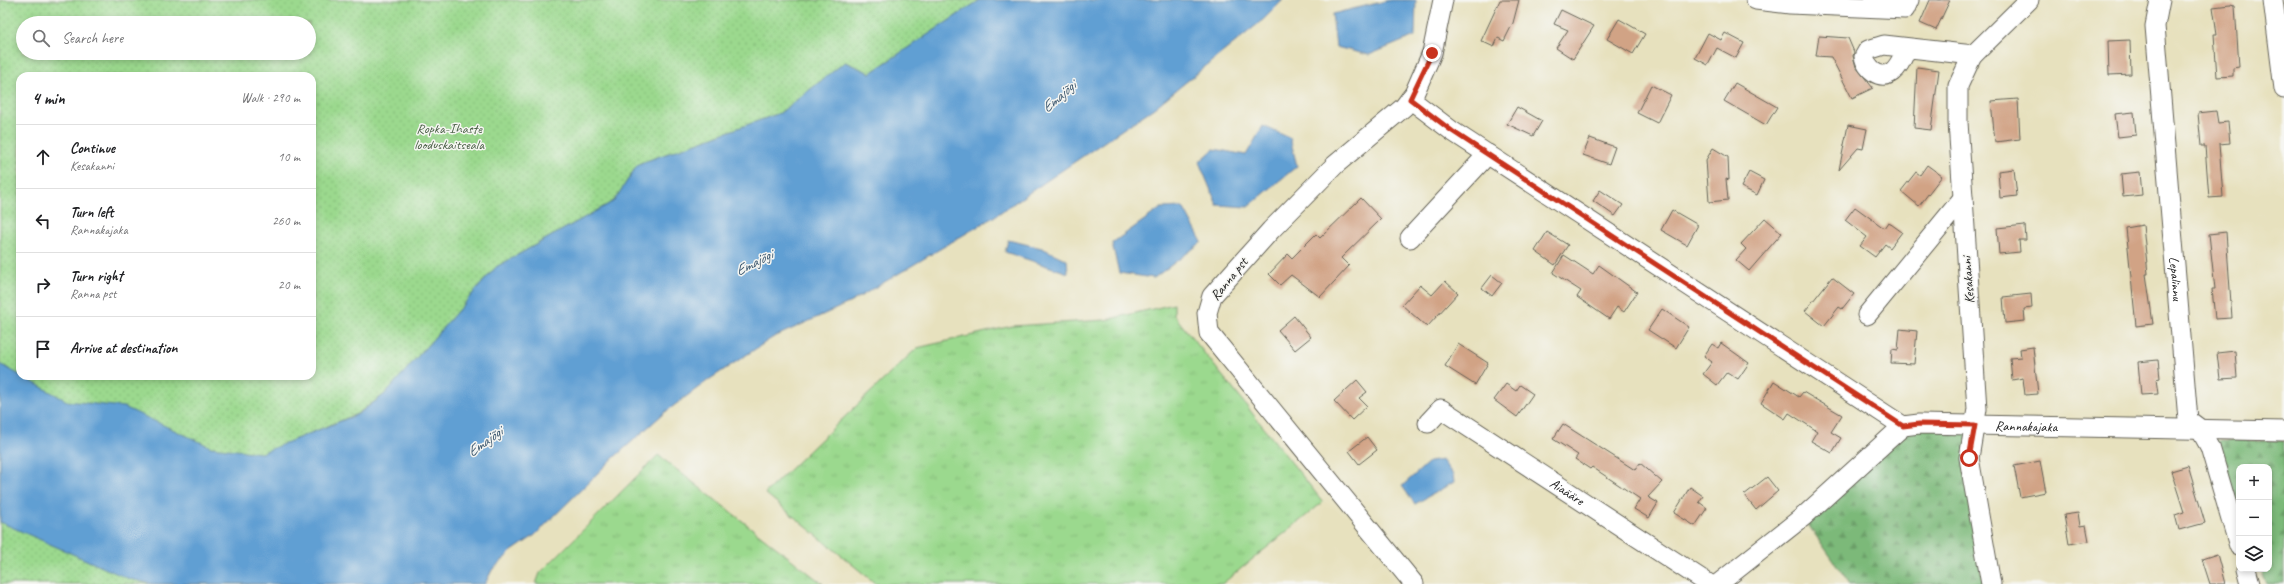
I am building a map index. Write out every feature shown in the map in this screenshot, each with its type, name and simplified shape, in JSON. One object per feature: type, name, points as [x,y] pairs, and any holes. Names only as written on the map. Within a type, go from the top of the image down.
[{"type":"street","name":"Ranna pst","points":[[1414,584],[1209,333],[1207,313],[1212,296],[1271,230],[1335,165],[1404,107],[1410,99],[1432,53],[1443,0]]},
{"type":"street","points":[[1756,0],[1790,4],[1905,8],[1909,0]]},
{"type":"street","name":"Kesakanni","points":[[1991,584],[1969,458],[1977,409],[1958,122],[1958,86],[1973,55],[2029,0]]},
{"type":"street","name":"Lepalinnu","points":[[2160,0],[2155,26],[2188,420],[2200,429],[2210,447],[2236,536]]},
{"type":"street","points":[[2273,0],[2284,89]]},
{"type":"street","points":[[1907,48],[1973,55]]},
{"type":"street","points":[[1410,99],[1488,154],[1903,426],[1804,516],[1718,584]]},
{"type":"street","points":[[1410,238],[1488,154]]},
{"type":"street","points":[[1867,315],[1963,198]]},
{"type":"street","name":"Aiaääre","points":[[1428,422],[1441,409],[1709,584]]},
{"type":"street","name":"Rannakajaka","points":[[1903,426],[1919,424],[2284,431]]},
{"type":"street","points":[[2247,572],[2250,584]]},
{"type":"green space","name":"Ropka-Ihaste looduskaitseala","points":[[0,0],[980,0],[870,73],[845,62],[780,113],[638,164],[614,201],[496,267],[385,394],[357,414],[286,443],[269,584],[0,584]]},
{"type":"green space","points":[[1174,304],[1174,315],[1323,502],[1222,584],[876,584],[765,493],[917,348],[1012,326],[1105,320]]},
{"type":"green space","points":[[1966,424],[1983,584],[1850,584],[1802,516],[1906,425]]},
{"type":"green space","points":[[2212,440],[2284,441],[2284,584],[2267,584],[2262,572],[2272,572],[2272,464],[2236,464],[2236,503]]},
{"type":"green space","points":[[658,455],[823,584],[536,584],[540,573]]},
{"type":"water","name":"Emajõgi","points":[[980,0],[1283,0],[1264,19],[1154,108],[992,218],[851,302],[772,338],[710,379],[664,413],[608,463],[534,536],[512,551],[492,570],[485,584],[153,584],[129,579],[0,522],[0,364],[16,373],[16,380],[29,380],[67,401],[124,407],[211,447],[261,453],[358,414],[385,394],[496,267],[614,201],[638,164],[780,113],[845,62],[870,73]]},
{"type":"water","points":[[1390,0],[1416,0],[1415,36],[1369,55],[1336,47],[1332,14]]},
{"type":"water","points":[[1263,126],[1290,138],[1297,166],[1248,207],[1217,205],[1199,162],[1214,149],[1246,155]]},
{"type":"water","points":[[1183,207],[1202,242],[1154,278],[1119,273],[1112,243],[1161,208]]},
{"type":"water","points":[[1008,240],[1042,248],[1067,260],[1068,273],[1005,252]]},
{"type":"water","points":[[1442,460],[1453,475],[1454,482],[1415,504],[1402,486],[1429,462]]},
{"type":"building","points":[[1500,0],[1519,0],[1513,23],[1504,41],[1498,38],[1494,47],[1481,41]]},
{"type":"building","points":[[1930,0],[1950,0],[1936,30],[1920,23]]},
{"type":"building","points":[[2230,5],[2235,6],[2239,67],[2233,68],[2233,76],[2217,77],[2214,34],[2217,34],[2213,7]]},
{"type":"building","points":[[1561,10],[1594,26],[1573,59],[1556,48],[1568,30],[1554,24]]},
{"type":"building","points":[[1619,19],[1645,34],[1633,54],[1607,39]]},
{"type":"building","points":[[1708,33],[1721,40],[1725,33],[1744,43],[1736,58],[1717,48],[1708,65],[1695,58]]},
{"type":"building","points":[[1819,36],[1848,38],[1854,52],[1853,56],[1856,67],[1873,88],[1852,98],[1831,57],[1816,56]]},
{"type":"building","points":[[2130,40],[2131,74],[2109,75],[2108,41]]},
{"type":"building","points":[[1917,67],[1939,70],[1931,130],[1914,128]]},
{"type":"building","points":[[1735,83],[1777,107],[1766,125],[1724,101]]},
{"type":"building","points":[[1651,85],[1671,95],[1657,123],[1637,113]]},
{"type":"building","points":[[2018,99],[2020,139],[1995,142],[1991,101]]},
{"type":"building","points":[[1517,107],[1542,121],[1533,136],[1507,124]]},
{"type":"building","points":[[2216,111],[2218,123],[2228,122],[2230,143],[2219,144],[2223,197],[2209,198],[2205,146],[2201,146],[2198,113]]},
{"type":"building","points":[[2134,112],[2136,135],[2118,137],[2115,114]]},
{"type":"building","points":[[1848,125],[1867,129],[1863,149],[1858,148],[1839,170]]},
{"type":"building","points":[[1590,138],[1615,147],[1609,164],[1583,155]]},
{"type":"building","points":[[1713,148],[1728,157],[1729,180],[1726,179],[1728,200],[1709,202],[1706,160]]},
{"type":"building","points":[[1927,165],[1942,176],[1919,206],[1901,191],[1916,172],[1920,175]]},
{"type":"building","points":[[2014,169],[2017,196],[2000,198],[1998,171]]},
{"type":"building","points":[[1749,172],[1764,180],[1757,195],[1741,187]]},
{"type":"building","points":[[2140,172],[2142,195],[2123,197],[2121,174]]},
{"type":"building","points":[[1600,190],[1623,205],[1615,216],[1593,201]]},
{"type":"building","points":[[1361,198],[1381,219],[1341,258],[1349,266],[1320,297],[1291,275],[1280,285],[1269,274],[1288,254],[1292,258],[1316,234],[1320,238]]},
{"type":"building","points":[[1855,207],[1884,228],[1888,222],[1902,232],[1890,248],[1885,244],[1875,257],[1860,246],[1867,237],[1845,220]]},
{"type":"building","points":[[1672,210],[1698,225],[1687,245],[1661,230]]},
{"type":"building","points":[[1765,218],[1782,233],[1749,271],[1736,260],[1746,249],[1741,244]]},
{"type":"building","points":[[2025,225],[2026,240],[2019,240],[2020,252],[1999,254],[1997,228]]},
{"type":"building","points":[[2143,225],[2148,274],[2146,274],[2153,324],[2136,326],[2126,228]]},
{"type":"building","points":[[1547,232],[1568,245],[1555,265],[1535,251]]},
{"type":"building","points":[[2226,232],[2232,318],[2215,319],[2212,289],[2215,289],[2209,234]]},
{"type":"building","points":[[1564,255],[1593,274],[1599,265],[1637,292],[1624,312],[1617,307],[1609,319],[1577,297],[1581,291],[1553,273]]},
{"type":"building","points":[[1492,275],[1502,283],[1492,296],[1482,288]]},
{"type":"building","points":[[1832,277],[1854,294],[1842,309],[1839,307],[1824,326],[1805,311]]},
{"type":"building","points":[[1445,281],[1458,293],[1427,327],[1402,305],[1420,285],[1432,295]]},
{"type":"building","points":[[2031,294],[2032,308],[2024,309],[2025,321],[2005,323],[2003,297]]},
{"type":"building","points":[[1662,309],[1689,327],[1676,348],[1648,330]]},
{"type":"building","points":[[1294,316],[1311,337],[1295,350],[1278,330]]},
{"type":"building","points":[[1900,329],[1917,331],[1914,364],[1891,363],[1892,349],[1898,350]]},
{"type":"building","points":[[1721,343],[1749,363],[1738,379],[1727,372],[1717,385],[1703,374],[1712,362],[1704,356],[1712,344],[1718,348]]},
{"type":"building","points":[[1458,344],[1488,363],[1475,385],[1445,366]]},
{"type":"building","points":[[2033,347],[2038,394],[2025,395],[2023,378],[2012,380],[2010,358],[2021,357],[2020,349]]},
{"type":"building","points":[[2235,351],[2237,378],[2220,379],[2217,353]]},
{"type":"building","points":[[2158,360],[2160,378],[2156,379],[2158,394],[2141,395],[2138,362]]},
{"type":"building","points":[[1357,380],[1367,392],[1359,398],[1367,406],[1352,420],[1334,401]]},
{"type":"building","points":[[1774,381],[1799,397],[1803,392],[1842,415],[1831,432],[1841,438],[1832,453],[1811,441],[1817,431],[1789,413],[1785,419],[1761,403]]},
{"type":"building","points":[[1506,384],[1516,391],[1520,385],[1533,394],[1517,417],[1494,400]]},
{"type":"building","points":[[1563,424],[1635,470],[1640,463],[1662,482],[1648,497],[1658,503],[1649,518],[1634,509],[1640,499],[1592,467],[1590,469],[1575,459],[1578,455],[1553,439]]},
{"type":"building","points":[[1367,437],[1377,450],[1359,464],[1349,451]]},
{"type":"building","points":[[2040,461],[2046,492],[2020,497],[2014,466]]},
{"type":"building","points":[[2188,466],[2205,523],[2179,530],[2175,515],[2184,512],[2171,471]]},
{"type":"building","points":[[1767,477],[1778,491],[1756,510],[1744,495]]},
{"type":"building","points":[[1690,487],[1703,496],[1699,502],[1707,508],[1695,526],[1674,513]]},
{"type":"building","points":[[2078,513],[2080,526],[2086,525],[2089,541],[2069,544],[2064,515]]},
{"type":"building","points":[[2217,554],[2225,584],[2210,584],[2202,559]]},
{"type":"route","points":[[1432,53],[1421,80],[1410,99],[1452,131],[1903,426],[1919,424],[1975,425],[1969,458]]}]
